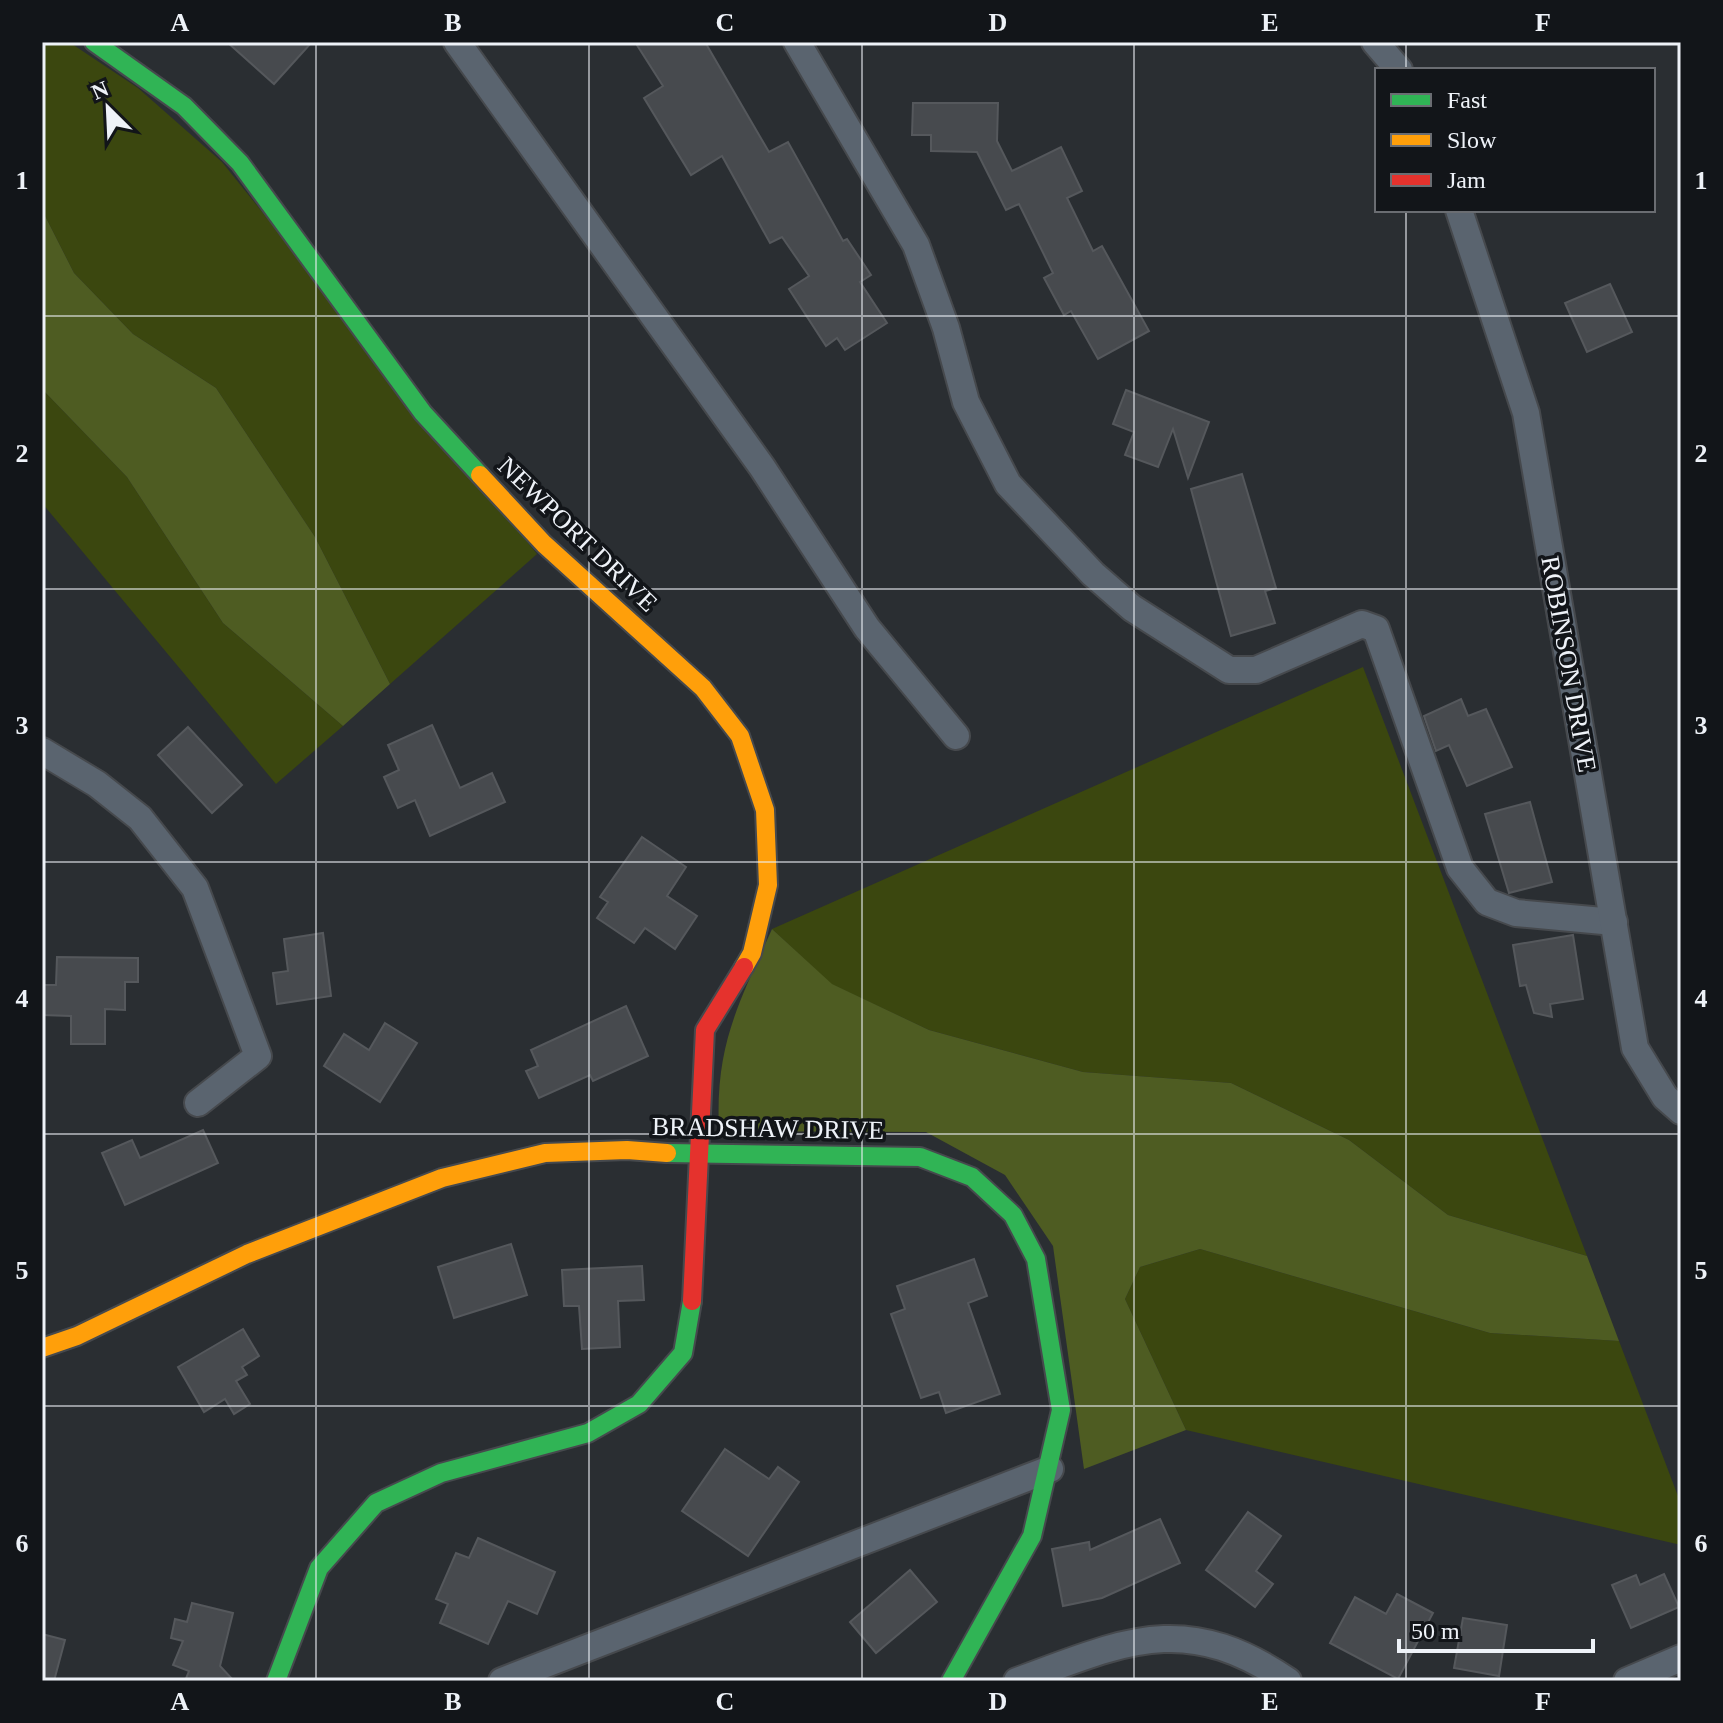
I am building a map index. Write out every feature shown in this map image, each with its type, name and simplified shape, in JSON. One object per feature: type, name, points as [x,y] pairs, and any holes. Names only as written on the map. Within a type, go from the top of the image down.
[{"type":"street","name":"NEWPORT DRIVE","points":[[94,42],[184,106],[240,163],[423,413],[544,544],[703,688],[740,736],[765,810],[768,885],[752,953],[705,1030],[692,1298],[683,1353],[639,1404],[588,1433],[441,1473],[376,1503],[319,1568],[276,1681]]},
{"type":"street","points":[[457,42],[762,467],[867,628],[956,736]]},
{"type":"street","points":[[797,42],[916,245],[946,328],[966,402],[1008,484],[1093,574],[1132,608],[1229,670],[1256,670],[1362,624],[1376,629],[1460,868],[1487,902],[1516,913],[1614,922]]},
{"type":"street","points":[[1375,42],[1397,68]]},
{"type":"street","name":"ROBINSON DRIVE","points":[[1460,212],[1526,413],[1635,1048],[1665,1097],[1681,1111]]},
{"type":"street","points":[[42,751],[97,784],[140,818],[195,888],[258,1056],[198,1103]]},
{"type":"street","name":"BRADSHAW DRIVE","points":[[42,1348],[77,1336],[247,1254],[442,1178],[545,1153],[627,1150],[698,1156],[920,1157],[972,1177],[1013,1215],[1036,1259],[1052,1340],[1061,1410],[1050,1469],[1032,1536],[951,1681]]},
{"type":"street","points":[[502,1681],[1050,1469]]},
{"type":"street","points":[[1017,1681],[1126,1642],[1200,1639],[1260,1662],[1288,1681]]},
{"type":"street","points":[[1627,1681],[1681,1658]]},
{"type":"green space","points":[[42,42],[69,42],[138,88],[222,162],[537,554],[390,684],[315,537],[216,388],[133,334],[74,273],[42,210]]},
{"type":"green space","points":[[42,210],[74,273],[133,334],[216,388],[315,537],[390,684],[343,726],[223,623],[127,477],[42,389]]},
{"type":"green space","points":[[42,389],[127,477],[223,623],[343,726],[276,784],[42,503]]},
{"type":"green space","points":[[1363,667],[1587,1256],[1448,1215],[1349,1140],[1231,1083],[1083,1072],[929,1030],[831,984],[772,929]]},
{"type":"green space","points":[[772,929],[832,984],[929,1030],[1083,1072],[1231,1083],[1349,1140],[1448,1215],[1587,1256],[1619,1341],[1490,1333],[1200,1249],[1140,1267],[1125,1299],[1186,1430],[1084,1469],[1053,1246],[1005,1175],[926,1132],[719,1131],[721,1074],[731,1026]]},
{"type":"green space","points":[[1200,1249],[1490,1333],[1619,1341],[1681,1504],[1681,1545],[1186,1430],[1125,1299],[1140,1267]]},
{"type":"building","points":[[227,42],[312,42],[274,84]]},
{"type":"building","points":[[635,42],[705,42],[769,152],[788,142],[843,241],[847,239],[871,275],[860,282],[887,323],[845,350],[837,338],[826,346],[789,289],[809,276],[782,237],[770,243],[722,156],[691,175],[644,98],[663,86]]},
{"type":"building","points":[[913,103],[998,103],[997,141],[1012,171],[1061,147],[1082,191],[1067,198],[1093,251],[1102,246],[1149,331],[1098,359],[1071,311],[1064,315],[1044,278],[1053,273],[1019,204],[1006,210],[977,152],[931,151],[931,135],[912,135]]},
{"type":"building","points":[[1610,284],[1632,332],[1587,352],[1565,303]]},
{"type":"building","points":[[1126,390],[1209,422],[1188,478],[1173,429],[1158,467],[1125,455],[1134,432],[1113,424]]},
{"type":"building","points":[[1242,474],[1276,588],[1265,591],[1275,623],[1231,636],[1191,489]]},
{"type":"building","points":[[1461,699],[1468,716],[1486,709],[1512,767],[1467,786],[1449,745],[1436,751],[1424,716]]},
{"type":"building","points":[[432,725],[460,788],[492,773],[505,802],[430,836],[415,800],[398,808],[384,777],[399,770],[388,745]]},
{"type":"building","points":[[188,727],[242,785],[212,813],[158,755]]},
{"type":"building","points":[[1530,802],[1552,882],[1509,893],[1485,814]]},
{"type":"building","points":[[642,837],[686,867],[667,896],[697,916],[675,949],[645,928],[634,943],[597,918],[608,902],[600,897]]},
{"type":"building","points":[[323,933],[331,996],[277,1004],[273,973],[288,971],[284,939]]},
{"type":"building","points":[[1573,935],[1583,999],[1550,1004],[1552,1017],[1534,1013],[1526,985],[1520,986],[1513,945]]},
{"type":"building","points":[[57,957],[138,958],[138,982],[125,982],[125,1010],[105,1009],[105,1044],[71,1044],[71,1016],[42,1015],[42,985],[56,985]]},
{"type":"building","points":[[626,1006],[648,1056],[593,1081],[590,1075],[539,1098],[526,1071],[538,1066],[531,1050]]},
{"type":"building","points":[[385,1023],[417,1043],[380,1102],[324,1066],[344,1034],[369,1050]]},
{"type":"building","points":[[203,1130],[218,1163],[125,1205],[102,1153],[132,1140],[140,1158]]},
{"type":"building","points":[[511,1244],[527,1295],[454,1318],[438,1267]]},
{"type":"building","points":[[974,1259],[987,1296],[968,1303],[1000,1394],[946,1413],[939,1392],[921,1398],[891,1314],[905,1309],[897,1286]]},
{"type":"building","points":[[642,1266],[644,1300],[618,1301],[620,1347],[582,1349],[579,1306],[564,1306],[562,1270]]},
{"type":"building","points":[[243,1329],[259,1356],[242,1367],[247,1375],[236,1381],[250,1404],[234,1414],[225,1399],[204,1412],[178,1367]]},
{"type":"building","points":[[725,1449],[769,1479],[778,1467],[799,1482],[748,1556],[682,1511]]},
{"type":"building","points":[[1248,1512],[1281,1536],[1256,1571],[1273,1584],[1255,1607],[1206,1570]]},
{"type":"building","points":[[1160,1519],[1180,1563],[1102,1598],[1063,1606],[1052,1549],[1089,1542],[1090,1550]]},
{"type":"building","points":[[478,1538],[555,1572],[537,1614],[508,1601],[488,1644],[440,1623],[448,1604],[436,1599],[456,1553],[469,1558]]},
{"type":"building","points":[[910,1570],[937,1602],[876,1653],[850,1622]]},
{"type":"building","points":[[1664,1574],[1679,1607],[1631,1628],[1612,1585],[1636,1575],[1640,1585]]},
{"type":"building","points":[[1397,1594],[1433,1613],[1398,1679],[1330,1643],[1355,1597],[1386,1614]]},
{"type":"building","points":[[192,1603],[233,1613],[220,1666],[234,1681],[185,1681],[189,1671],[173,1665],[183,1641],[171,1638],[175,1619],[187,1622]]},
{"type":"building","points":[[1463,1618],[1507,1625],[1499,1676],[1454,1668]]},
{"type":"building","points":[[42,1634],[65,1640],[54,1681],[42,1681]]},
{"type":"traffic: fast","points":[[94,42],[184,106],[240,163],[423,413],[480,475]]},
{"type":"traffic: fast","points":[[667,1153],[920,1157],[972,1177],[1013,1215],[1036,1259],[1061,1410],[1032,1536],[951,1681]]},
{"type":"traffic: fast","points":[[276,1681],[319,1568],[376,1503],[441,1473],[588,1433],[639,1404],[683,1353],[692,1301]]},
{"type":"traffic: slow","points":[[480,475],[544,544],[703,688],[740,736],[765,810],[768,885],[752,953],[744,967]]},
{"type":"traffic: slow","points":[[42,1348],[77,1336],[247,1254],[442,1178],[545,1153],[627,1150],[667,1153]]},
{"type":"traffic: jam","points":[[692,1301],[705,1030],[744,967]]}]
